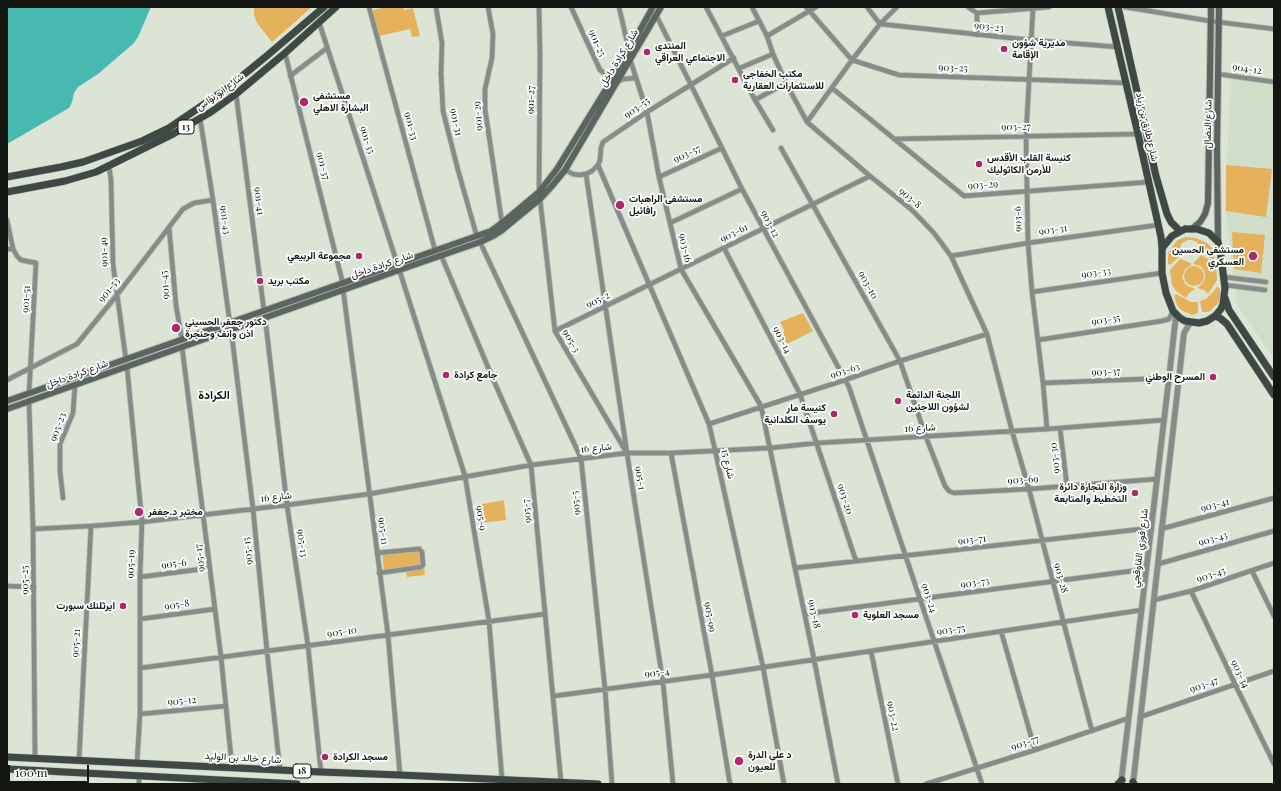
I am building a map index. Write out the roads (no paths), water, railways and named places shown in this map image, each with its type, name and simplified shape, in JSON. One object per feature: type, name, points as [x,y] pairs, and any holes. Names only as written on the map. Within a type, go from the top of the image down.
[{"type":"main road","name":"شارع ابو نؤاس","points":[[7,192],[65,181],[96,172],[168,137],[324,7]]},
{"type":"main road","name":"شارع ابو نؤاس","points":[[7,177],[61,167],[103,155],[157,135],[186,122],[200,118],[236,94],[285,53],[336,7]]},
{"type":"main road","name":"شارع كرادة داخل","points":[[7,402],[182,344],[343,287],[436,250],[493,236],[501,231],[539,196],[616,73],[654,7]]},
{"type":"main road","name":"شارع كرادة داخل","points":[[398,266],[441,255],[479,239],[502,224],[552,186],[565,170],[661,7]]},
{"type":"main road","name":"شارع طارق بن زياد","points":[[1108,7],[1149,182],[1161,237],[1162,251]]},
{"type":"main road","name":"شارع طارق بن زياد","points":[[1118,7],[1156,176],[1167,214],[1171,222],[1180,231]]},
{"type":"main road","name":"شارع النضال","points":[[1192,229],[1200,222],[1205,214],[1208,203],[1211,7]]},
{"type":"main road","name":"شارع النضال","points":[[1218,242],[1219,7]]},
{"type":"main road","points":[[1225,296],[1221,309],[1215,316],[1203,323],[1190,323],[1174,313],[1166,293],[1162,273],[1162,251],[1168,239],[1180,231],[1192,229],[1209,233],[1218,242],[1224,277],[1225,296],[1229,310],[1274,377]]},
{"type":"main road","points":[[1215,316],[1227,324],[1274,395]]},
{"type":"main road","name":"شارع كرادة داخل","points":[[7,409],[75,385],[126,363]]},
{"type":"main road","name":"شارع خالد بن الوليد","points":[[7,757],[598,784]]},
{"type":"main road","name":"18","points":[[7,769],[139,775],[241,783],[297,784]]},
{"type":"street","name":"901-33","points":[[369,7],[436,250]]},
{"type":"street","name":"901-31","points":[[436,7],[442,43],[441,73],[443,110],[458,170],[479,239]]},
{"type":"street","name":"901-29","points":[[488,7],[493,34],[492,58],[485,89],[485,110],[502,224]]},
{"type":"street","name":"901-27","points":[[539,7],[539,196]]},
{"type":"street","name":"901-25","points":[[571,7],[600,70],[604,74],[616,73]]},
{"type":"street","points":[[619,7],[629,50]]},
{"type":"street","points":[[706,7],[773,130]]},
{"type":"street","name":"903-8","points":[[752,7],[767,36],[786,83],[807,122],[912,210],[934,233],[951,256],[987,334],[1012,431]]},
{"type":"street","points":[[767,36],[808,9],[816,7]]},
{"type":"street","points":[[867,7],[880,24]]},
{"type":"street","points":[[807,122],[880,24],[897,7]]},
{"type":"street","points":[[968,7],[977,14],[1049,7]]},
{"type":"street","points":[[1125,7],[1210,21],[1274,29]]},
{"type":"street","name":"903-6","points":[[1033,8],[1028,80],[1026,191],[1032,292],[1047,429]]},
{"type":"street","points":[[808,9],[852,60]]},
{"type":"street","points":[[977,14],[977,35]]},
{"type":"street","name":"903-12","points":[[656,15],[762,228],[846,380],[868,440]]},
{"type":"street","points":[[722,36],[759,21]]},
{"type":"street","name":"901-35","points":[[319,22],[398,266]]},
{"type":"street","name":"903-23","points":[[880,24],[977,35],[1118,47]]},
{"type":"street","points":[[290,76],[328,48]]},
{"type":"street","name":"901-37","points":[[285,53],[343,287]]},
{"type":"street","points":[[740,68],[773,54]]},
{"type":"street","name":"903-55","points":[[598,165],[603,142],[647,112],[734,58]]},
{"type":"street","name":"903-16","points":[[630,59],[647,112],[659,177],[681,269],[761,406],[770,448]]},
{"type":"street","name":"903-25","points":[[852,60],[899,75],[1127,83]]},
{"type":"street","name":"904-12","points":[[1218,74],[1274,82]]},
{"type":"street","points":[[616,83],[623,79],[636,78]]},
{"type":"street","points":[[756,100],[786,83]]},
{"type":"street","name":"903-29","points":[[832,88],[964,196],[1149,182]]},
{"type":"street","name":"901-41","points":[[236,94],[265,314]]},
{"type":"street","name":"901-43","points":[[200,118],[230,326]]},
{"type":"street","name":"903-27","points":[[894,139],[1138,134]]},
{"type":"street","name":"903-57","points":[[659,177],[722,148]]},
{"type":"street","name":"903-10","points":[[781,148],[900,361],[926,437]]},
{"type":"street","points":[[565,170],[573,174],[586,174],[598,165]]},
{"type":"street","name":"شارع 15","points":[[598,165],[709,424],[763,667],[784,784]]},
{"type":"street","name":"901-49","points":[[109,166],[112,264],[126,363]]},
{"type":"street","name":"905-1","points":[[586,174],[627,453],[663,682],[673,784]]},
{"type":"street","name":"903-61","points":[[650,285],[762,228],[813,205],[870,176]]},
{"type":"street","points":[[670,223],[742,189]]},
{"type":"street","name":"905-3","points":[[539,196],[555,331],[627,453]]},
{"type":"street","name":"901-53","points":[[7,380],[77,344],[184,209],[188,205],[194,203],[213,200]]},
{"type":"street","points":[[7,220],[13,249],[7,249]]},
{"type":"street","name":"903-31","points":[[951,256],[1028,243],[1158,225]]},
{"type":"street","name":"901-45","points":[[169,227],[176,305],[182,344]]},
{"type":"street","name":"905-5","points":[[479,239],[581,458],[612,784]]},
{"type":"street","name":"903-14","points":[[724,248],[800,394],[817,443]]},
{"type":"street","name":"901-51","points":[[13,249],[21,260],[36,263],[29,394]]},
{"type":"street","name":"905-7","points":[[441,255],[531,465],[561,782]]},
{"type":"street","name":"905-9","points":[[398,266],[465,476],[489,621],[502,779]]},
{"type":"street","name":"903-33","points":[[1032,292],[1162,273]]},
{"type":"street","points":[[1224,277],[1266,282]]},
{"type":"street","name":"905-2","points":[[555,331],[650,285]]},
{"type":"street","points":[[1225,285],[1265,290]]},
{"type":"street","name":"905-11","points":[[343,287],[388,635],[400,775]]},
{"type":"street","name":"903-35","points":[[1038,340],[1162,321],[1169,319],[1174,313]]},
{"type":"street","name":"شارع فوزي القاوقجي","points":[[1120,783],[1169,378],[1174,313]]},
{"type":"street","name":"905-13","points":[[265,314],[288,505],[308,646],[321,772]]},
{"type":"street","name":"شارع فوزي القاوقجي","points":[[1133,783],[1184,333],[1190,323]]},
{"type":"street","name":"905-15","points":[[230,326],[253,509],[280,770]]},
{"type":"street","name":"903-63","points":[[709,424],[987,334]]},
{"type":"street","name":"905-17","points":[[182,344],[221,657],[232,767]]},
{"type":"street","name":"905-19","points":[[126,363],[142,522],[140,577],[140,714],[137,763]]},
{"type":"street","name":"903-37","points":[[1043,384],[1169,378]]},
{"type":"street","name":"905-23","points":[[64,498],[60,470],[60,444],[73,413],[75,385]]},
{"type":"street","name":"905-25","points":[[29,401],[34,587],[35,758]]},
{"type":"street","name":"شارع 16","points":[[33,529],[142,522],[288,505],[369,494],[531,465],[627,453],[671,453],[770,448],[817,443],[1047,429],[1164,420]]},
{"type":"street","name":"903-30","points":[[1060,428],[1067,486]]},
{"type":"street","name":"903-28","points":[[1012,431],[1030,489],[1042,541],[1092,730]]},
{"type":"street","name":"903-69","points":[[926,437],[945,486],[949,491],[954,493],[1030,489],[1157,479]]},
{"type":"street","name":"903-24","points":[[868,440],[982,784]]},
{"type":"street","name":"903-20","points":[[817,443],[856,561]]},
{"type":"street","name":"903-18","points":[[770,448],[805,614],[838,784]]},
{"type":"street","name":"905-99","points":[[671,453],[712,675],[730,784]]},
{"type":"street","name":"903-41","points":[[1162,529],[1274,498]]},
{"type":"street","name":"905-21","points":[[79,760],[90,526]]},
{"type":"street","name":"903-71","points":[[795,568],[1151,528]]},
{"type":"street","name":"903-43","points":[[1158,564],[1274,531]]},
{"type":"street","points":[[377,553],[419,549],[422,552],[423,565],[421,567],[379,573]]},
{"type":"street","name":"903-45","points":[[1154,600],[1191,591],[1274,563]]},
{"type":"street","name":"905-6","points":[[140,577],[210,568]]},
{"type":"street","name":"903-73","points":[[805,614],[1053,582],[1147,568]]},
{"type":"street","points":[[1252,571],[1274,616]]},
{"type":"street","points":[[7,586],[34,587]]},
{"type":"street","name":"903-34","points":[[1191,591],[1274,764]]},
{"type":"street","name":"905-8","points":[[140,619],[215,609]]},
{"type":"street","name":"903-75","points":[[763,667],[1142,610]]},
{"type":"street","name":"905-10","points":[[140,668],[545,614]]},
{"type":"street","points":[[1001,632],[1035,750]]},
{"type":"street","name":"903-22","points":[[871,651],[898,784]]},
{"type":"street","name":"905-4","points":[[554,696],[763,667]]},
{"type":"street","name":"903-47","points":[[1140,717],[1274,671]]},
{"type":"street","name":"905-12","points":[[140,714],[226,706]]},
{"type":"street","name":"903-77","points":[[926,784],[1035,750],[1129,718]]},
{"type":"street","points":[[139,775],[139,784]]},
{"type":"water","points":[[7,7],[151,7],[134,43],[98,74],[78,87],[74,93],[69,108],[7,144]]},
{"type":"place","name":"مديرية شؤون الإقامة","points":[[1004,49]]},
{"type":"place","name":"المنتدى الاجتماعي العراقي","points":[[647,52]]},
{"type":"place","name":"مكتب الخفاجي للاستثمارات العقارية","points":[[735,80]]},
{"type":"place","name":"مستشفى البشارة الاهلي","points":[[304,102]]},
{"type":"place","name":"كنيسة القلب الأقدس للأرمن الكاثوليك","points":[[979,164]]},
{"type":"place","name":"مستشفى الراهبات رافائيل","points":[[620,205]]},
{"type":"place","name":"مجموعة الربيعي","points":[[359,256]]},
{"type":"place","name":"مستشفى الحسين العسكري","points":[[1253,256]]},
{"type":"place","name":"مكتب بريد","points":[[260,281]]},
{"type":"place","name":"دكتور جعفر الحسيني اذن وانف وحنجرة","points":[[176,328]]},
{"type":"place","name":"جامع كرادة","points":[[446,375]]},
{"type":"place","name":"المسرح الوطني","points":[[1213,377]]},
{"type":"place","name":"اللجنة الدائمة لشؤون اللاجئين","points":[[898,401]]},
{"type":"place","name":"كنيسة مار يوسف الكلدانية","points":[[834,414]]},
{"type":"place","name":"وزارة التجارة دائرة التخطيط والمتابعة","points":[[1135,493]]},
{"type":"place","name":"مختبر د.جغفر","points":[[139,512]]},
{"type":"place","name":"ايرثلنك سبورت","points":[[123,606]]},
{"type":"place","name":"مسجد العلوية","points":[[855,615]]},
{"type":"place","name":"مسجد الكرادة","points":[[325,757]]},
{"type":"place","name":"د علي الدرة للعيون","points":[[739,761]]},
{"type":"district","name":"الكرادة","points":[[214,395]]}]
